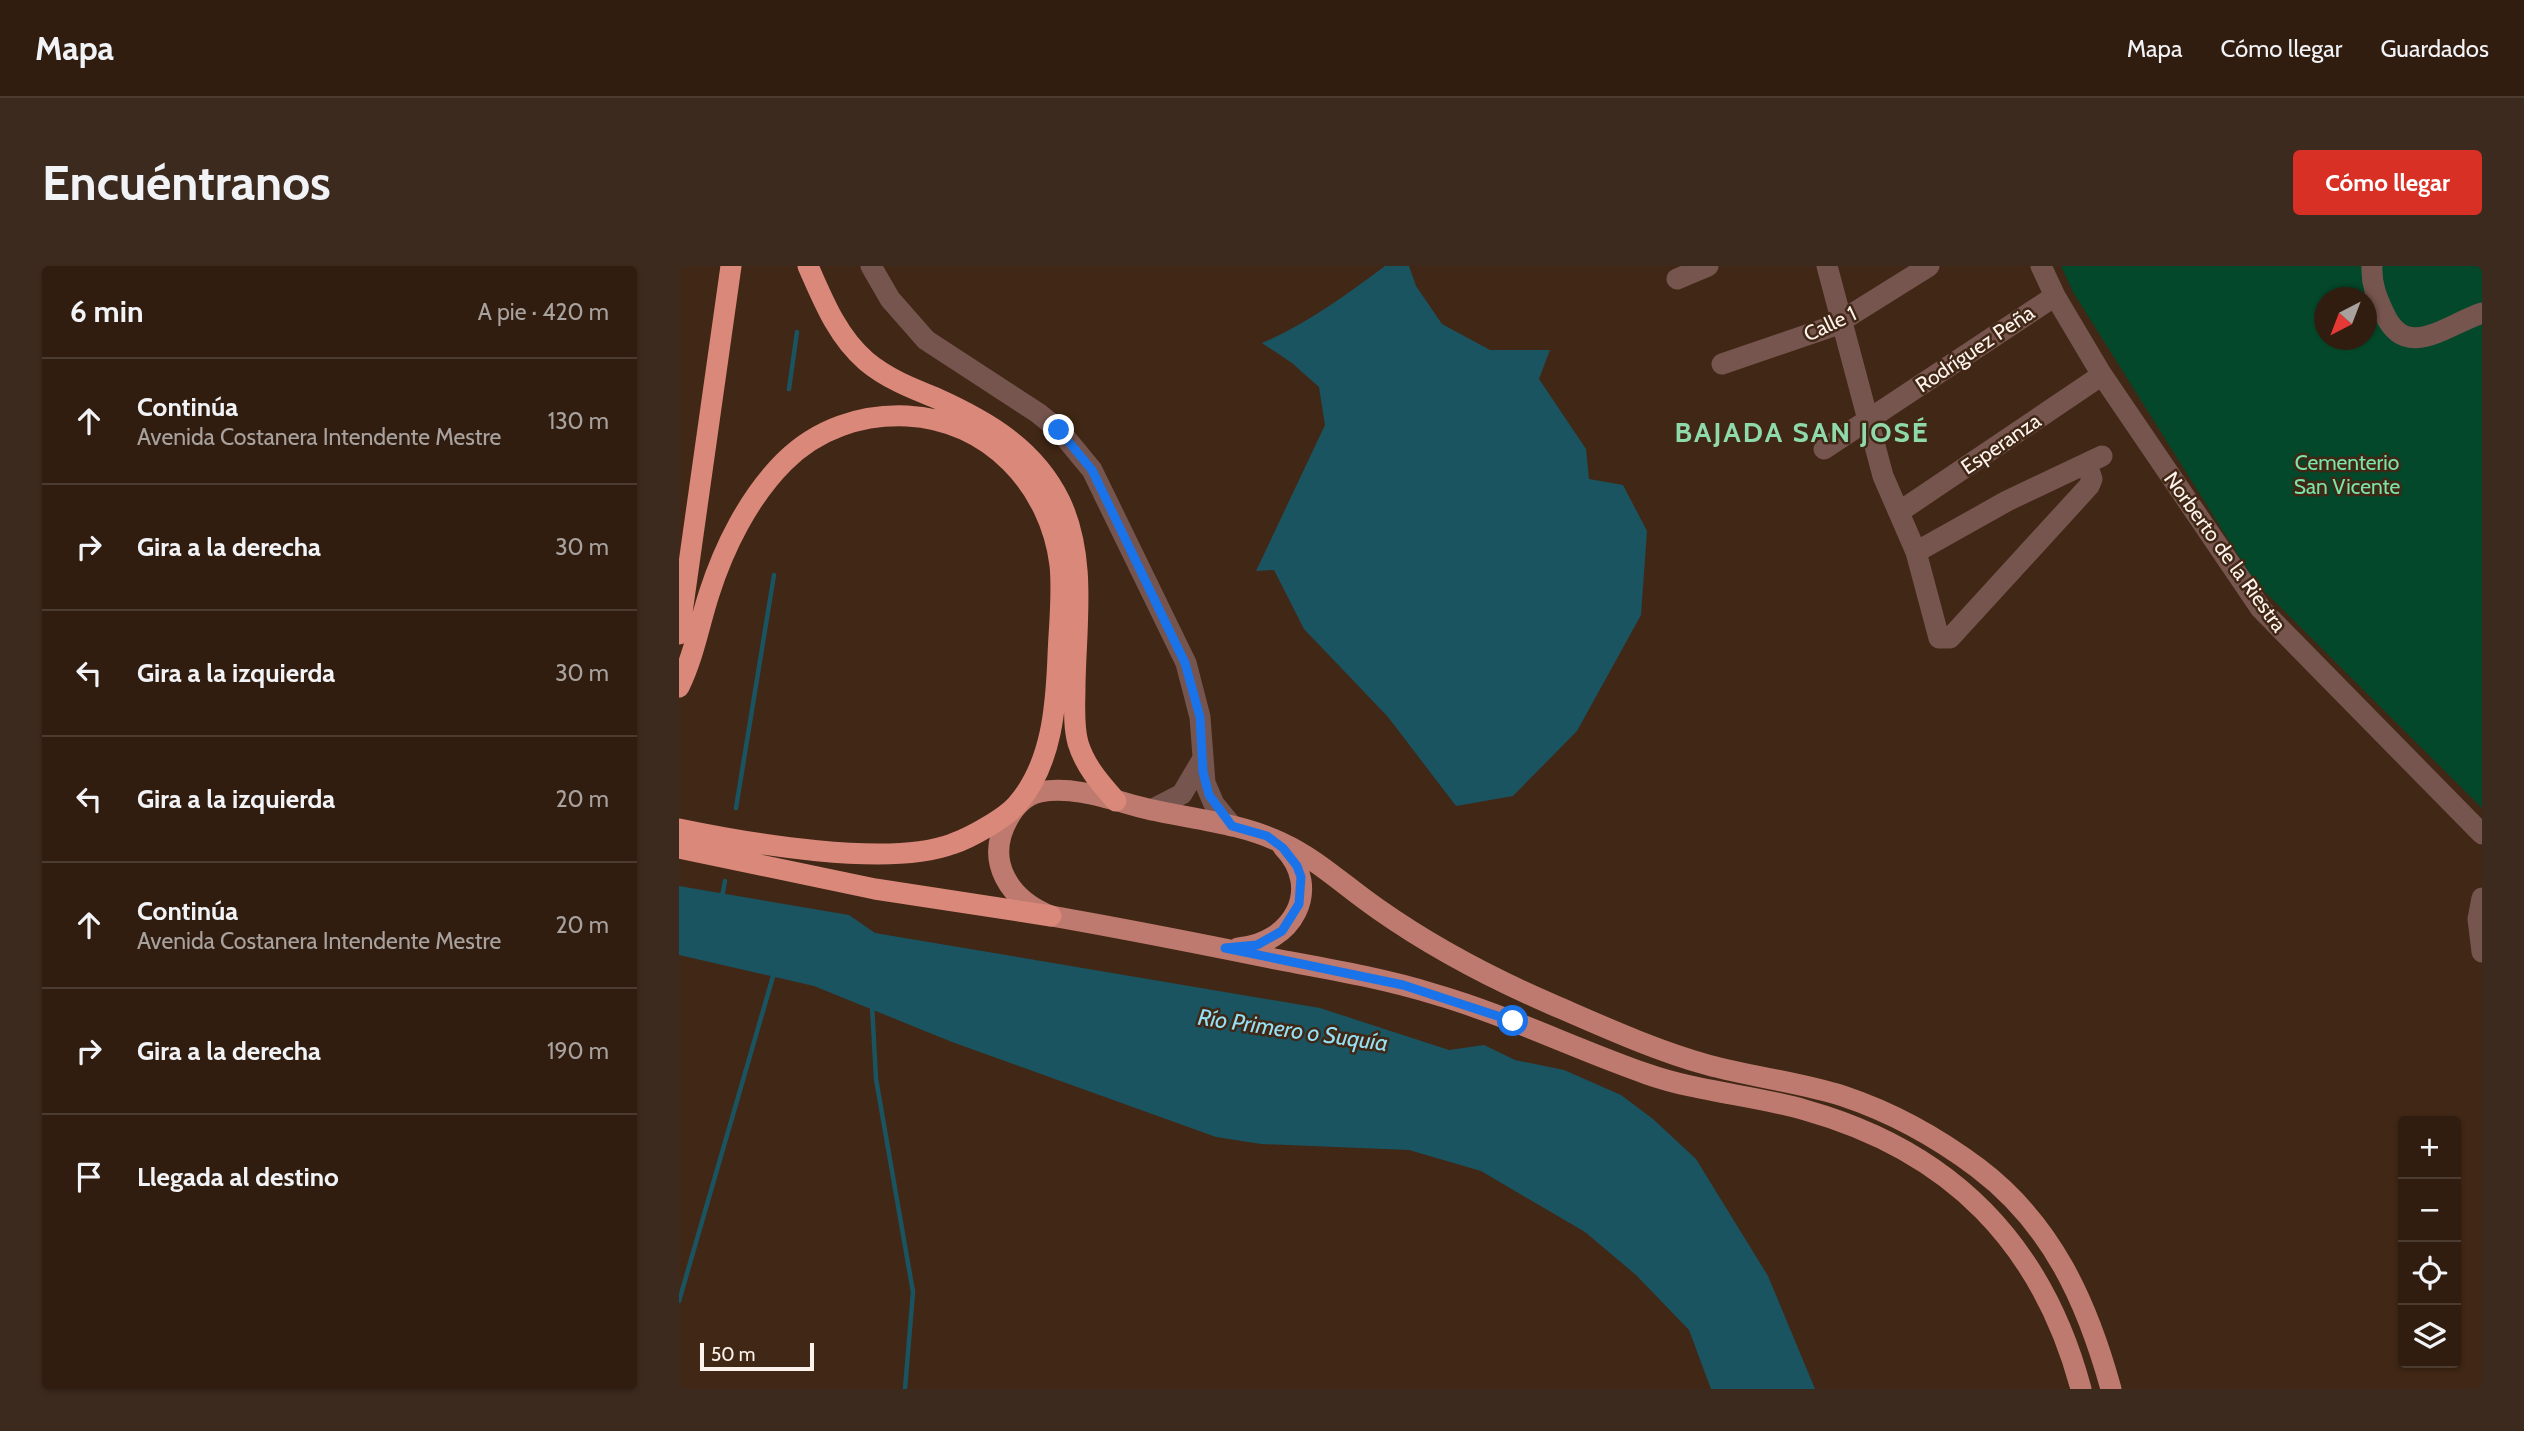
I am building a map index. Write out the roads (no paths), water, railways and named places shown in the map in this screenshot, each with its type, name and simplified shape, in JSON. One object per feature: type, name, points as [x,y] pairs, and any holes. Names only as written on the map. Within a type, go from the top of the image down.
[{"type":"highway","points":[[679,634],[731,266]]},
{"type":"highway","points":[[808,266],[831,317],[864,359],[897,381],[998,430],[1023,450],[1051,486],[1067,519],[1075,554],[1078,595],[1075,708],[1078,743],[1091,771],[1116,801]]},
{"type":"highway","points":[[679,687],[693,659],[710,591],[727,549],[759,492],[786,460],[817,436],[853,421],[895,416],[950,424],[986,442],[1025,476],[1046,510],[1057,548],[1061,586],[1053,719],[1045,754],[1019,804],[969,837],[915,853],[781,845],[679,829]]},
{"type":"highway","points":[[679,848],[875,889],[1052,916]]},
{"type":"main road","points":[[2081,1389],[2054,1308],[2015,1244],[1956,1186],[1865,1130],[1802,1109],[1652,1076],[1513,1021],[1426,991],[1225,948],[1052,916],[1025,903],[1009,886],[1000,869],[998,850],[1002,831],[1019,804],[1036,792],[1058,790],[1232,826],[1267,836],[1295,849],[1409,930],[1515,988],[1682,1057],[1811,1087],[1874,1108],[1920,1131],[1976,1167],[2025,1210],[2067,1270],[2099,1348],[2111,1389]]},
{"type":"main road","points":[[1225,948],[1266,942],[1282,931],[1295,915],[1301,893],[1297,866],[1283,848],[1267,836]]},
{"type":"street","points":[[871,266],[890,299],[926,340],[1038,413],[1068,440],[1092,470],[1185,663],[1200,717],[1209,795],[1232,826]]},
{"type":"street","points":[[1677,279],[1708,266]]},
{"type":"street","points":[[1827,266],[1883,476],[1916,552],[1934,631],[1944,641],[1950,638],[2089,486],[2095,460],[1989,510],[1916,552]]},
{"type":"street","name":"Calle 1","points":[[1722,363],[1842,322],[1929,266]]},
{"type":"street","name":"Norberto de la Riestra","points":[[2042,266],[2055,296],[2102,375],[2267,617],[2482,834]]},
{"type":"street","points":[[2372,266],[2375,293],[2392,330],[2402,337],[2419,339],[2482,313]]},
{"type":"street","name":"Rodríguez Peña","points":[[1824,449],[2055,296]]},
{"type":"street","name":"Esperanza","points":[[1899,512],[2102,375]]},
{"type":"street","points":[[1151,810],[1182,794],[1197,773],[1203,758]]},
{"type":"street","points":[[2482,898],[2478,919],[2482,951]]},
{"type":"water","points":[[1385,266],[1409,266],[1416,286],[1442,324],[1490,350],[1550,350],[1539,379],[1586,449],[1589,479],[1623,485],[1647,531],[1641,615],[1577,731],[1513,796],[1456,806],[1388,717],[1304,629],[1274,570],[1256,571],[1325,425],[1319,387],[1292,363],[1262,343],[1310,318]]},
{"type":"water","name":"Río Primero o Suquía","points":[[679,886],[849,915],[875,933],[1320,1008],[1449,1050],[1484,1045],[1515,1060],[1564,1070],[1621,1095],[1653,1119],[1696,1159],[1768,1276],[1815,1389],[1711,1389],[1689,1330],[1636,1275],[1585,1232],[1481,1171],[1409,1150],[1261,1144],[1216,1137],[952,1042],[814,986],[679,955]]},
{"type":"waterway","points":[[789,389],[797,332]]},
{"type":"waterway","points":[[736,808],[774,575]]},
{"type":"waterway","points":[[722,897],[725,881]]},
{"type":"waterway","points":[[679,1301],[774,973]]},
{"type":"waterway","points":[[872,1005],[876,1079],[913,1292],[905,1389]]},
{"type":"district","name":"BAJADA SAN JOSÉ","points":[[1802,432]]},
{"type":"park label","name":"Cementerio San Vicente","points":[[2347,475]]}]
